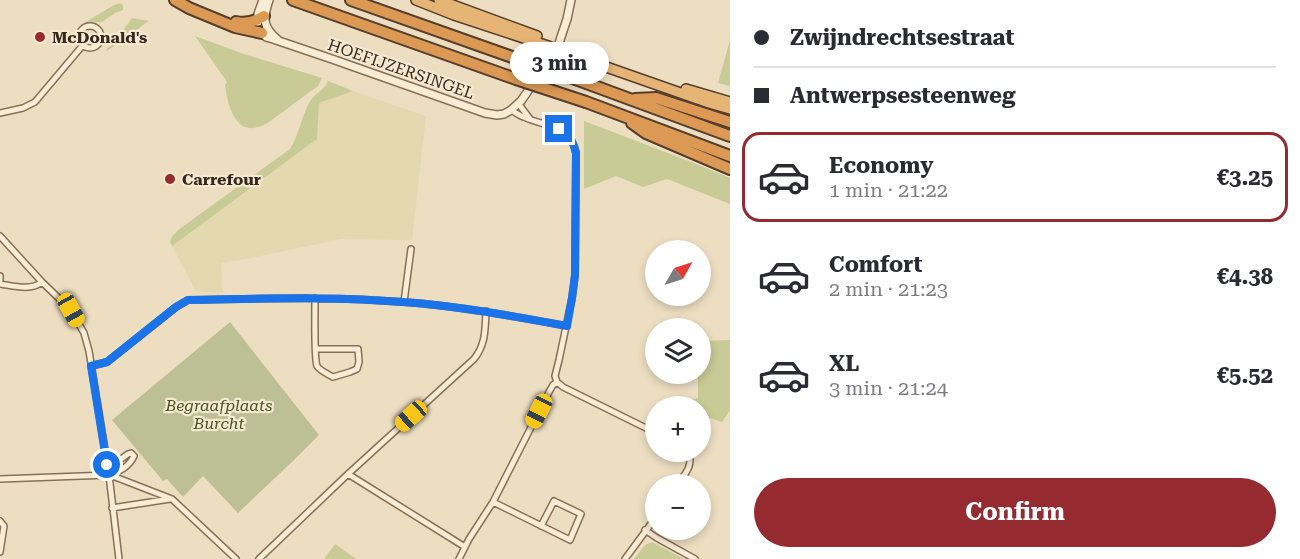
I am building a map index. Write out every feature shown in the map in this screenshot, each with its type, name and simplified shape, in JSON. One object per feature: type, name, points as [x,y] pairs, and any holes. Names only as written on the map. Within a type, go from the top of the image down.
[{"type":"highway","points":[[175,0],[236,27],[262,33]]},
{"type":"highway","points":[[293,0],[620,114],[730,156]]},
{"type":"highway","points":[[351,0],[730,136]]},
{"type":"highway","points":[[416,0],[464,18],[550,43]]},
{"type":"highway","points":[[439,0],[501,21],[573,52],[730,109]]},
{"type":"highway","points":[[227,22],[243,23],[261,18]]},
{"type":"highway","points":[[573,52],[730,102]]},
{"type":"highway","points":[[627,99],[656,98],[730,122]]},
{"type":"highway","points":[[620,114],[646,133],[730,169]]},
{"type":"street","points":[[262,33],[259,29],[264,0]]},
{"type":"street","points":[[261,18],[270,0]]},
{"type":"street","points":[[571,0],[557,49],[511,110],[523,117],[566,133],[574,143],[576,153],[575,275],[567,326],[555,376],[557,382],[563,387],[645,428]]},
{"type":"street","points":[[261,18],[268,30],[281,42]]},
{"type":"street","points":[[89,26],[96,27],[102,36],[100,43],[92,48],[83,45],[79,39],[80,32],[89,26]]},
{"type":"street","name":"HOEFIJZERSINGEL","points":[[262,33],[281,42],[485,113],[497,115],[511,110]]},
{"type":"street","points":[[0,113],[23,108],[35,102],[83,45]]},
{"type":"street","points":[[518,103],[531,120]]},
{"type":"street","points":[[0,236],[71,310],[84,333],[109,475],[119,559]]},
{"type":"street","points":[[404,302],[411,249]]},
{"type":"street","points":[[0,280],[30,288],[42,282]]},
{"type":"street","points":[[91,366],[107,362],[188,300],[315,298],[404,302],[486,311],[567,326]]},
{"type":"street","points":[[315,298],[316,349],[317,365],[333,377],[357,369],[358,349],[316,349]]},
{"type":"street","points":[[259,559],[474,359],[481,350],[484,338],[486,311]]},
{"type":"street","points":[[459,559],[469,538],[493,502],[549,392],[557,382]]},
{"type":"street","points":[[0,480],[109,475],[122,470],[133,460],[134,456],[131,453],[128,454],[117,462],[107,465]]},
{"type":"street","points":[[348,474],[465,547]]},
{"type":"street","points":[[109,475],[172,499],[236,559]]},
{"type":"street","points":[[112,508],[172,499]]},
{"type":"street","points":[[493,502],[541,526],[570,540],[581,514],[554,501],[541,526]]},
{"type":"street","points":[[0,520],[4,526],[0,552]]},
{"type":"street","points":[[625,559],[645,530]]},
{"type":"street","points":[[661,540],[695,559]]},
{"type":"shaded area","points":[[353,91],[426,116],[412,240],[341,239],[221,263],[223,293],[196,291],[172,246],[317,139],[319,103]]},
{"type":"green space","points":[[120,3],[123,5],[123,10],[102,22],[84,23],[114,5]]},
{"type":"green space","points":[[132,18],[149,21],[107,51],[106,49],[112,45]]},
{"type":"green space","points":[[195,36],[322,78],[318,86],[268,123],[250,128],[243,126],[233,115],[230,107],[225,85],[227,82]]},
{"type":"green space","points":[[730,40],[730,86],[718,83]]},
{"type":"green space","points":[[328,81],[353,91],[319,103],[317,139],[172,246],[170,242],[178,230],[290,149],[309,103]]},
{"type":"green space","points":[[584,121],[730,178],[730,204],[667,179],[643,187],[616,176],[584,189]]},
{"type":"green space","name":"Begraafplaats Burcht","points":[[230,322],[319,435],[238,513],[203,476],[183,497],[167,479],[163,481],[112,420]]},
{"type":"green space","points":[[730,340],[730,410],[722,422],[711,418],[711,396],[698,396],[698,384],[711,384],[711,341]]},
{"type":"green space","points":[[652,542],[684,559],[634,559],[645,545]]},
{"type":"green space","points":[[335,544],[356,559],[324,559]]},
{"type":"place","name":"McDonald's","points":[[40,37]]},
{"type":"place","name":"Carrefour","points":[[170,179]]},
{"type":"route","points":[[107,465],[91,366],[107,362],[188,300],[315,298],[404,302],[486,311],[567,326],[575,275],[576,153],[570,137],[559,129]]}]
